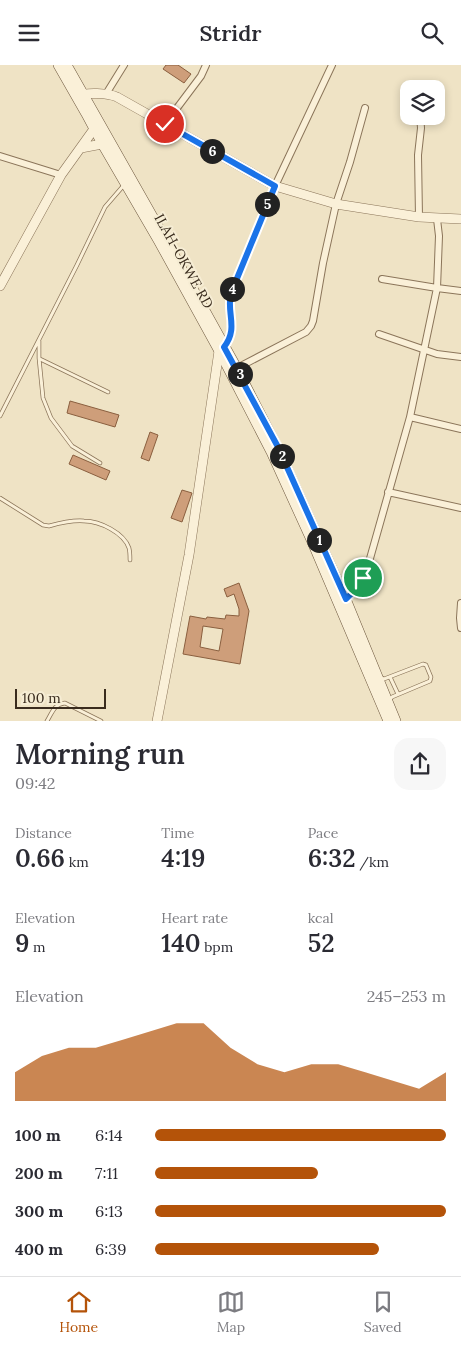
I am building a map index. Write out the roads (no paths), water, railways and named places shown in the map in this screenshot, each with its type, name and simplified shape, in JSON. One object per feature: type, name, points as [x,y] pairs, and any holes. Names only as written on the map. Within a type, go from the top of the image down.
[{"type":"main road","points":[[58,65],[89,111],[161,231],[222,349],[237,368],[278,447],[346,599],[396,721]]},
{"type":"main road","points":[[67,65],[79,95]]},
{"type":"main road","points":[[79,95],[103,94],[117,97],[275,186],[336,203],[420,217],[461,219]]},
{"type":"main road","points":[[89,111],[103,94]]},
{"type":"main road","name":"ILAH-OKWE RD","points":[[89,111],[94,129],[102,144],[222,349],[312,541],[388,721]]},
{"type":"main road","points":[[0,286],[61,175],[94,129]]},
{"type":"main road","points":[[81,148],[102,144]]},
{"type":"main road","points":[[157,721],[189,555],[222,349]]},
{"type":"street","points":[[103,94],[124,65]]},
{"type":"street","points":[[165,124],[201,76],[206,65]]},
{"type":"street","points":[[222,349],[228,342],[232,330],[231,293],[275,186],[332,65]]},
{"type":"street","points":[[237,368],[306,332],[311,326],[336,203],[365,108]]},
{"type":"street","points":[[420,217],[418,155],[421,125]]},
{"type":"street","points":[[0,156],[61,175]]},
{"type":"street","points":[[346,599],[357,588],[366,570],[410,417],[437,288],[439,236],[437,219]]},
{"type":"street","points":[[382,279],[461,291]]},
{"type":"street","points":[[380,334],[437,354],[461,357]]},
{"type":"street","points":[[410,417],[461,429]]},
{"type":"street","points":[[388,492],[461,508]]},
{"type":"street","points":[[461,603],[461,628]]},
{"type":"lane","points":[[0,416],[78,265],[105,207],[125,185]]},
{"type":"lane","points":[[39,338],[43,397],[51,418],[72,446],[100,463]]},
{"type":"lane","points":[[39,359],[108,393]]},
{"type":"lane","points":[[0,498],[43,525],[49,526],[86,521],[95,522],[110,529],[119,535],[130,549],[130,560]]},
{"type":"lane","points":[[378,678],[384,679],[424,664],[426,665],[431,677],[430,681],[392,697],[389,702]]},
{"type":"lane","points":[[390,677],[398,694]]},
{"type":"lane","points":[[48,721],[56,706],[64,703],[101,721]]}]
